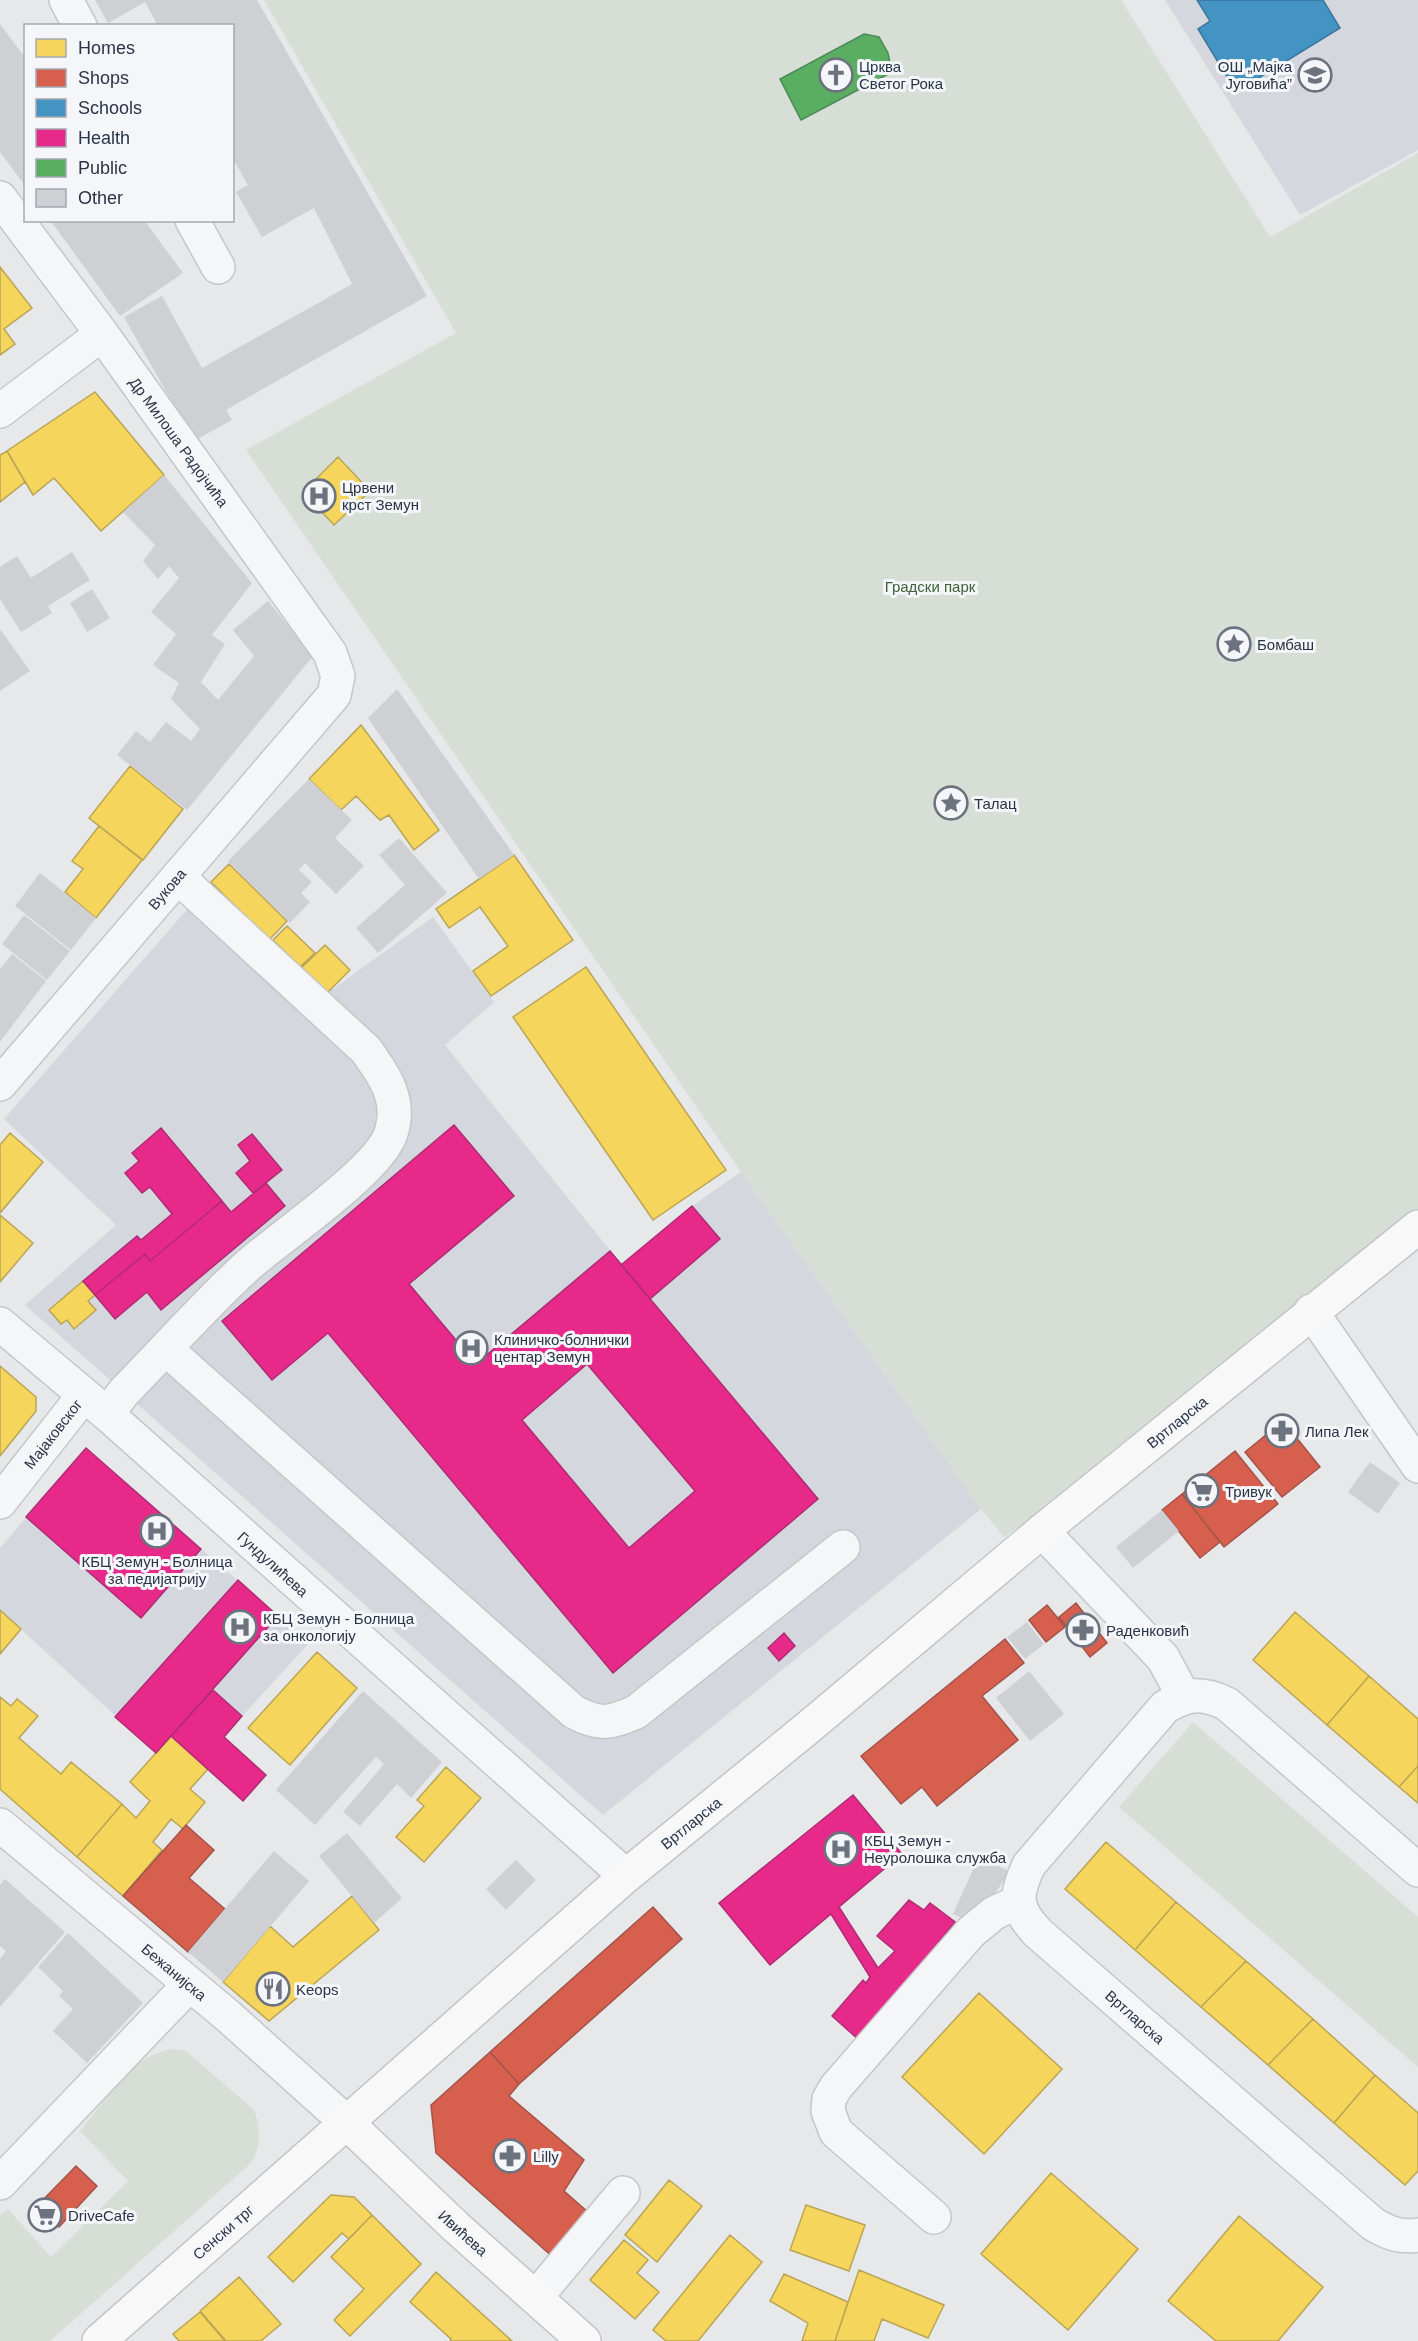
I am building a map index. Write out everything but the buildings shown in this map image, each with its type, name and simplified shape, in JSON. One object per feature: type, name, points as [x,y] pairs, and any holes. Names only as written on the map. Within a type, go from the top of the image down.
[{"type":"main road","name":"Вртларска","points":[[345,2121],[626,1876],[810,1726],[1042,1531],[1311,1311],[1418,1227]]},
{"type":"main road","name":"Ивићева","points":[[345,2121],[456,2227],[536,2297],[576,2338]]},
{"type":"main road","name":"Сенски трг","points":[[99,2341],[345,2121]]},
{"type":"street","points":[[66,0],[79,24]]},
{"type":"street","name":"Др Милоша Радојчића","points":[[0,198],[102,334],[330,653],[338,676],[334,695]]},
{"type":"street","points":[[193,222],[218,267]]},
{"type":"street","points":[[0,411],[102,334]]},
{"type":"street","name":"Вукова","points":[[0,1083],[334,695]]},
{"type":"street","name":"Мајаковског","points":[[0,1502],[95,1405],[124,1392],[245,1268],[370,1165],[392,1133],[393,1106],[388,1080],[366,1050],[178,877]]},
{"type":"street","points":[[1311,1311],[1418,1466]]},
{"type":"street","name":"Гундулићева","points":[[0,1324],[95,1405],[626,1876]]},
{"type":"street","points":[[166,1349],[574,1712],[592,1721],[612,1722],[636,1712],[843,1547]]},
{"type":"street","points":[[1042,1531],[1163,1658],[1184,1697]]},
{"type":"street","points":[[934,2217],[836,2132],[828,2111],[829,2099],[970,1932],[994,1913],[1018,1902],[1020,1885],[1029,1865],[1165,1707],[1195,1694],[1211,1696],[1227,1704],[1418,1870]]},
{"type":"street","name":"Бежанијска","points":[[0,1825],[228,2016],[345,2121]]},
{"type":"street","name":"Вртларска","points":[[1018,1902],[1025,1920],[1038,1933],[1372,2224],[1389,2233],[1407,2237],[1418,2235]]},
{"type":"street","points":[[0,2183],[189,1985]]},
{"type":"street","points":[[536,2297],[623,2193]]},
{"type":"shaded area","name":"ОШ „Мајка Југовића”","points":[[1165,0],[1418,0],[1418,150],[1300,215]]},
{"type":"shaded area","name":"Клиничко-болнички центар Земун","points":[[211,882],[326,994],[433,917],[494,1002],[445,1045],[621,1264],[692,1206],[741,1172],[981,1509],[603,1815],[25,1305],[116,1225],[4,1119]]},
{"type":"shaded area","points":[[86,1448],[309,1643],[224,1736],[266,1775],[243,1801],[171,1736],[156,1753],[0,1610],[0,1548]]},
{"type":"green space","name":"Градски парк","points":[[264,0],[1121,0],[1270,237],[1418,153],[1418,1227],[1207,1398],[1004,1537],[981,1509],[741,1172],[246,450],[456,333]]},
{"type":"green space","points":[[1193,1722],[1418,1917],[1418,2067],[1119,1807]]},
{"type":"green space","points":[[171,2049],[186,2051],[254,2110],[259,2137],[257,2150],[251,2163],[50,2341],[0,2341],[0,2215],[8,2209],[51,2257],[128,2181],[80,2131],[119,2081],[131,2070],[156,2054]]},
{"type":"place","name":"Црква Светог Рока","points":[[836,75]]},
{"type":"place","name":"ОШ „Мајка Југовића”","points":[[1315,75]]},
{"type":"place","name":"Црвени крст Земун","points":[[319,496]]},
{"type":"place","name":"Бомбаш","points":[[1234,644]]},
{"type":"place","name":"Талац","points":[[951,803]]},
{"type":"place","name":"Клиничко-болнички центар Земун","points":[[471,1348]]},
{"type":"place","name":"Липа Лек","points":[[1282,1431]]},
{"type":"place","name":"Тривук","points":[[1202,1491]]},
{"type":"place","name":"КБЦ Земун - Болница за педијатрију","points":[[157,1531]]},
{"type":"place","name":"КБЦ Земун - Болница за онкологију","points":[[240,1627]]},
{"type":"place","name":"Раденковић","points":[[1083,1630]]},
{"type":"place","name":"КБЦ Земун - Неуролошка служба","points":[[841,1849]]},
{"type":"place","name":"Keops","points":[[273,1989]]},
{"type":"place","name":"Lilly","points":[[510,2156]]},
{"type":"place","name":"DriveCafe","points":[[45,2215]]}]
